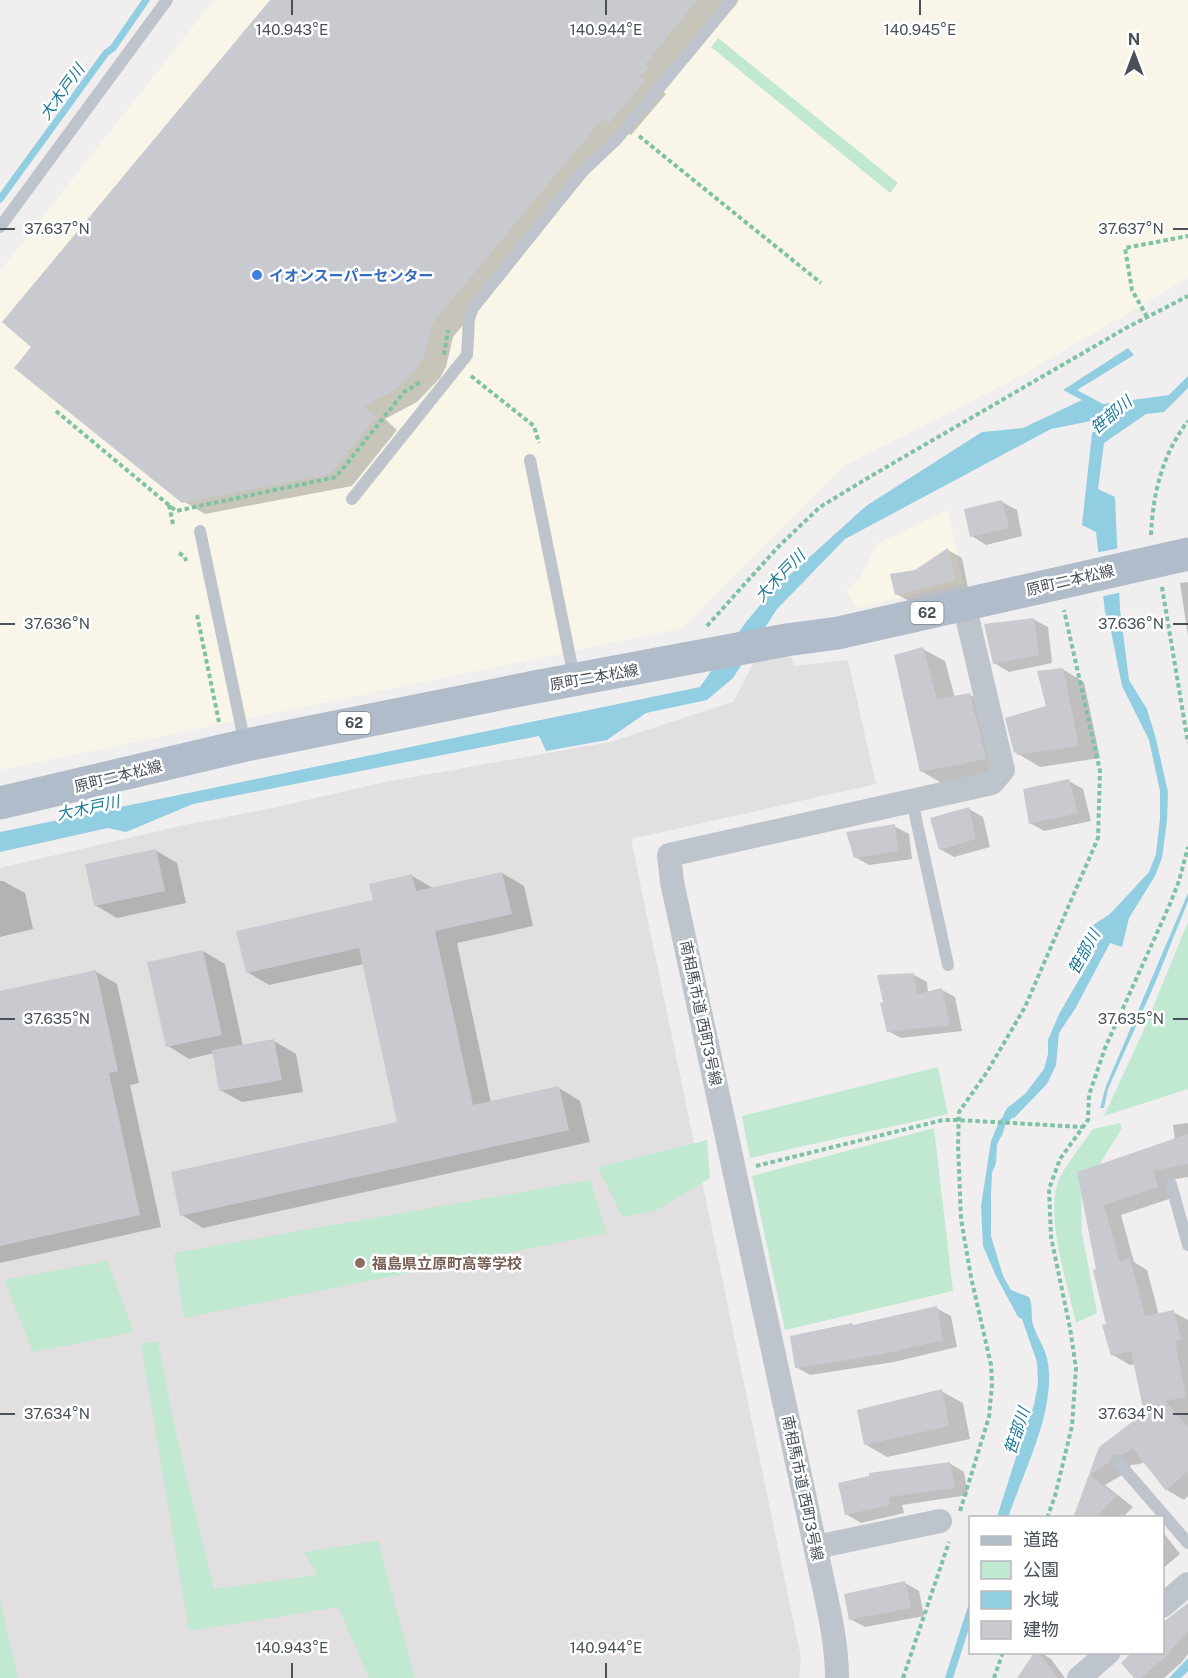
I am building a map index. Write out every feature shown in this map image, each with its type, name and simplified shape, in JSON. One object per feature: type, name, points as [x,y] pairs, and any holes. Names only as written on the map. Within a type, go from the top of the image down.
[{"type":"main road","name":"原町二本松線","points":[[0,803],[246,745],[575,681],[708,642],[786,640],[838,633],[1062,582],[1153,554],[1188,554]]},
{"type":"street","name":"南相馬市道 西町3号線","points":[[837,1678],[837,1659],[816,1547],[672,882],[669,855],[992,783],[1003,770],[964,604]]},
{"type":"street","points":[[816,1547],[949,1519]]},
{"type":"street","points":[[1164,1604],[1188,1584]]},
{"type":"street","points":[[1079,1678],[1108,1654]]},
{"type":"lane","points":[[0,228],[167,0]]},
{"type":"lane","points":[[352,499],[467,355],[469,319],[473,308],[582,172],[616,140],[732,0]]},
{"type":"lane","points":[[530,460],[575,681]]},
{"type":"lane","points":[[200,531],[246,745]]},
{"type":"lane","points":[[912,801],[948,965]]},
{"type":"lane","points":[[1172,1184],[1188,1245]]},
{"type":"lane","points":[[1118,1462],[1188,1543]]},
{"type":"path","points":[[636,134],[821,283]]},
{"type":"path","points":[[1147,317],[1132,290],[1125,248],[1188,236]]},
{"type":"path","points":[[708,642],[778,547],[820,507],[1147,317],[1188,296]]},
{"type":"path","points":[[438,363],[444,356],[449,327]]},
{"type":"path","points":[[468,374],[534,426],[539,443]]},
{"type":"path","points":[[56,411],[176,511],[336,477],[404,392],[426,378]]},
{"type":"path","points":[[1188,421],[1167,453],[1153,506],[1153,554],[1161,577],[1188,743]]},
{"type":"path","points":[[169,505],[173,524]]},
{"type":"path","points":[[179,553],[185,557],[188,568]]},
{"type":"path","points":[[903,1678],[949,1519],[989,1417],[992,1365],[971,1277],[961,1219],[959,1112],[987,1072],[1025,1007],[1098,838],[1100,771],[1062,582]]},
{"type":"path","points":[[197,613],[219,724]]},
{"type":"path","points":[[1048,1516],[1055,1496],[1072,1426],[1076,1368],[1051,1237],[1049,1189],[1060,1159],[1088,1120],[1089,1095],[1105,1048],[1170,904],[1188,847]]},
{"type":"path","points":[[735,1171],[943,1120],[1082,1127]]},
{"type":"path","points":[[994,1678],[1003,1654]]},
{"type":"shaded area","points":[[214,0],[1188,0],[1188,278],[1017,378],[844,466],[683,628],[0,770],[0,271]]},
{"type":"shaded area","points":[[948,510],[963,583],[857,608],[846,591],[860,578],[877,544]]},
{"type":"shaded area","name":"福島県立原町高等学校","points":[[790,653],[794,666],[848,660],[876,784],[631,839],[801,1658],[799,1678],[0,1678],[0,868],[184,825],[268,809],[385,782],[610,742],[733,702],[754,662]]},
{"type":"green space","points":[[718,38],[898,183],[890,193],[711,47]]},
{"type":"green space","points":[[1188,922],[1188,1089],[1104,1116],[1142,1034]]},
{"type":"green space","points":[[938,1067],[948,1114],[750,1158],[742,1116]]},
{"type":"green space","points":[[1120,1123],[1122,1128],[1081,1194],[1082,1233],[1097,1313],[1076,1323],[1057,1238],[1054,1204],[1056,1189],[1067,1166],[1093,1129]]},
{"type":"green space","points":[[934,1128],[953,1291],[785,1330],[752,1176]]},
{"type":"green space","points":[[707,1140],[710,1178],[655,1211],[622,1217],[598,1167]]},
{"type":"green space","points":[[590,1180],[607,1233],[184,1318],[174,1253]]},
{"type":"green space","points":[[107,1261],[134,1332],[33,1352],[4,1280]]},
{"type":"green space","points":[[158,1342],[175,1429],[214,1589],[318,1575],[304,1552],[378,1541],[415,1678],[369,1678],[338,1607],[189,1631],[141,1343]]},
{"type":"green space","points":[[0,1600],[18,1678],[0,1678]]},
{"type":"water","points":[[1128,348],[1134,355],[1077,390],[1103,404],[1169,395],[1188,376],[1188,388],[1164,412],[1146,414],[1104,443],[1098,489],[1115,497],[1120,609],[1129,680],[1147,709],[1168,792],[1162,858],[1155,876],[1129,918],[1122,947],[1110,943],[1075,1009],[1059,1033],[1056,1065],[1047,1084],[1014,1118],[1002,1118],[1007,1108],[1025,1094],[1044,1069],[1048,1054],[1048,1040],[1059,1014],[1094,954],[1099,938],[1087,929],[1110,914],[1149,872],[1156,854],[1160,791],[1149,740],[1122,686],[1105,612],[1096,532],[1082,525],[1092,433],[1111,417],[1051,429],[845,539],[777,609],[733,678],[707,700],[646,713],[607,740],[546,751],[539,736],[193,804],[126,832],[108,828],[0,852],[0,832],[700,687],[746,622],[772,591],[866,506],[982,432],[1023,428],[1082,400],[1063,390]]},
{"type":"water","points":[[1188,893],[1188,901],[1156,981],[1108,1089],[1104,1108],[1100,1108],[1106,1086]]},
{"type":"water","points":[[997,1127],[1005,1127],[997,1145],[996,1163],[992,1173],[991,1236],[1003,1276],[1011,1290],[1029,1297],[1033,1325],[1046,1353],[1049,1377],[1048,1397],[1037,1439],[1009,1516],[997,1516],[1034,1405],[1038,1384],[1037,1362],[1022,1319],[1018,1317],[996,1276],[983,1246],[981,1206],[991,1141]]},
{"type":"water","points":[[969,1603],[969,1628],[953,1678],[945,1678]]},
{"type":"water","points":[[1188,1658],[1188,1671],[1181,1678],[1169,1678]]},
{"type":"pier","points":[[1120,548],[1122,592],[1100,597],[1095,553]]},
{"type":"building","name":"イオンスーパーセンター","points":[[270,0],[697,0],[645,64],[649,67],[640,77],[646,80],[609,123],[602,119],[432,324],[425,354],[419,366],[395,390],[364,406],[376,417],[330,474],[182,503],[14,368],[31,347],[2,322]]},
{"type":"building","points":[[1002,500],[1009,528],[970,537],[964,509]]},
{"type":"building","points":[[948,548],[955,580],[895,595],[890,574],[915,570]]},
{"type":"building","points":[[1034,618],[1039,655],[993,664],[984,624]]},
{"type":"building","points":[[923,647],[937,699],[970,693],[986,759],[920,772],[894,655]]},
{"type":"building","points":[[1063,668],[1079,746],[1017,755],[1016,752],[1014,753],[1005,718],[1046,706],[1037,671]]},
{"type":"building","points":[[1069,779],[1078,813],[1029,824],[1023,789]]},
{"type":"building","points":[[969,807],[976,839],[939,850],[930,818]]},
{"type":"building","points":[[895,824],[898,851],[854,858],[846,832]]},
{"type":"building","points":[[156,849],[165,891],[94,906],[85,864]]},
{"type":"building","points":[[502,872],[512,914],[435,931],[473,1105],[559,1086],[569,1130],[180,1216],[171,1172],[397,1122],[359,948],[246,973],[236,931],[373,900],[369,884],[412,874],[416,891]]},
{"type":"building","points":[[203,950],[222,1035],[166,1047],[147,962]]},
{"type":"building","points":[[96,970],[118,1071],[109,1073],[140,1215],[0,1246],[0,991]]},
{"type":"building","points":[[914,973],[917,994],[942,988],[950,1025],[887,1032],[880,1003],[883,1002],[877,975]]},
{"type":"building","points":[[274,1039],[282,1080],[219,1091],[212,1050]]},
{"type":"building","points":[[1188,1134],[1188,1164],[1153,1171],[1158,1187],[1104,1205],[1120,1262],[1130,1258],[1145,1316],[1174,1310],[1181,1339],[1175,1341],[1186,1397],[1165,1401],[1188,1427],[1188,1471],[1166,1491],[1133,1449],[1122,1455],[1116,1454],[1112,1456],[1110,1462],[1089,1475],[1117,1496],[1097,1516],[1074,1516],[1099,1447],[1144,1413],[1131,1351],[1111,1356],[1102,1325],[1106,1324],[1093,1270],[1096,1269],[1077,1172]]},
{"type":"building","points":[[937,1306],[943,1340],[879,1355],[795,1368],[790,1336],[852,1323],[853,1325]]},
{"type":"building","points":[[942,1389],[949,1426],[864,1445],[857,1410]]},
{"type":"building","points":[[950,1462],[955,1488],[889,1497],[890,1505],[845,1515],[838,1483],[869,1476],[869,1473]]},
{"type":"building","points":[[905,1581],[911,1608],[849,1620],[844,1594]]},
{"type":"building","points":[[1188,1603],[1188,1631],[1168,1653],[1170,1653],[1141,1678],[1134,1678],[1121,1663],[1130,1654],[1164,1654],[1164,1621]]},
{"type":"building","points":[[1033,1654],[1040,1654],[1058,1678],[1017,1678]]},
{"type":"waterway","name":"大木戸川","points":[[0,199],[146,0]]},
{"type":"waterway","name":"笹部川","points":[[999,1134],[1002,1123],[1014,1111]]},
{"type":"place","name":"イオンスーパーセンター","points":[[257,275]]},
{"type":"place","name":"福島県立原町高等学校","points":[[360,1263]]}]
